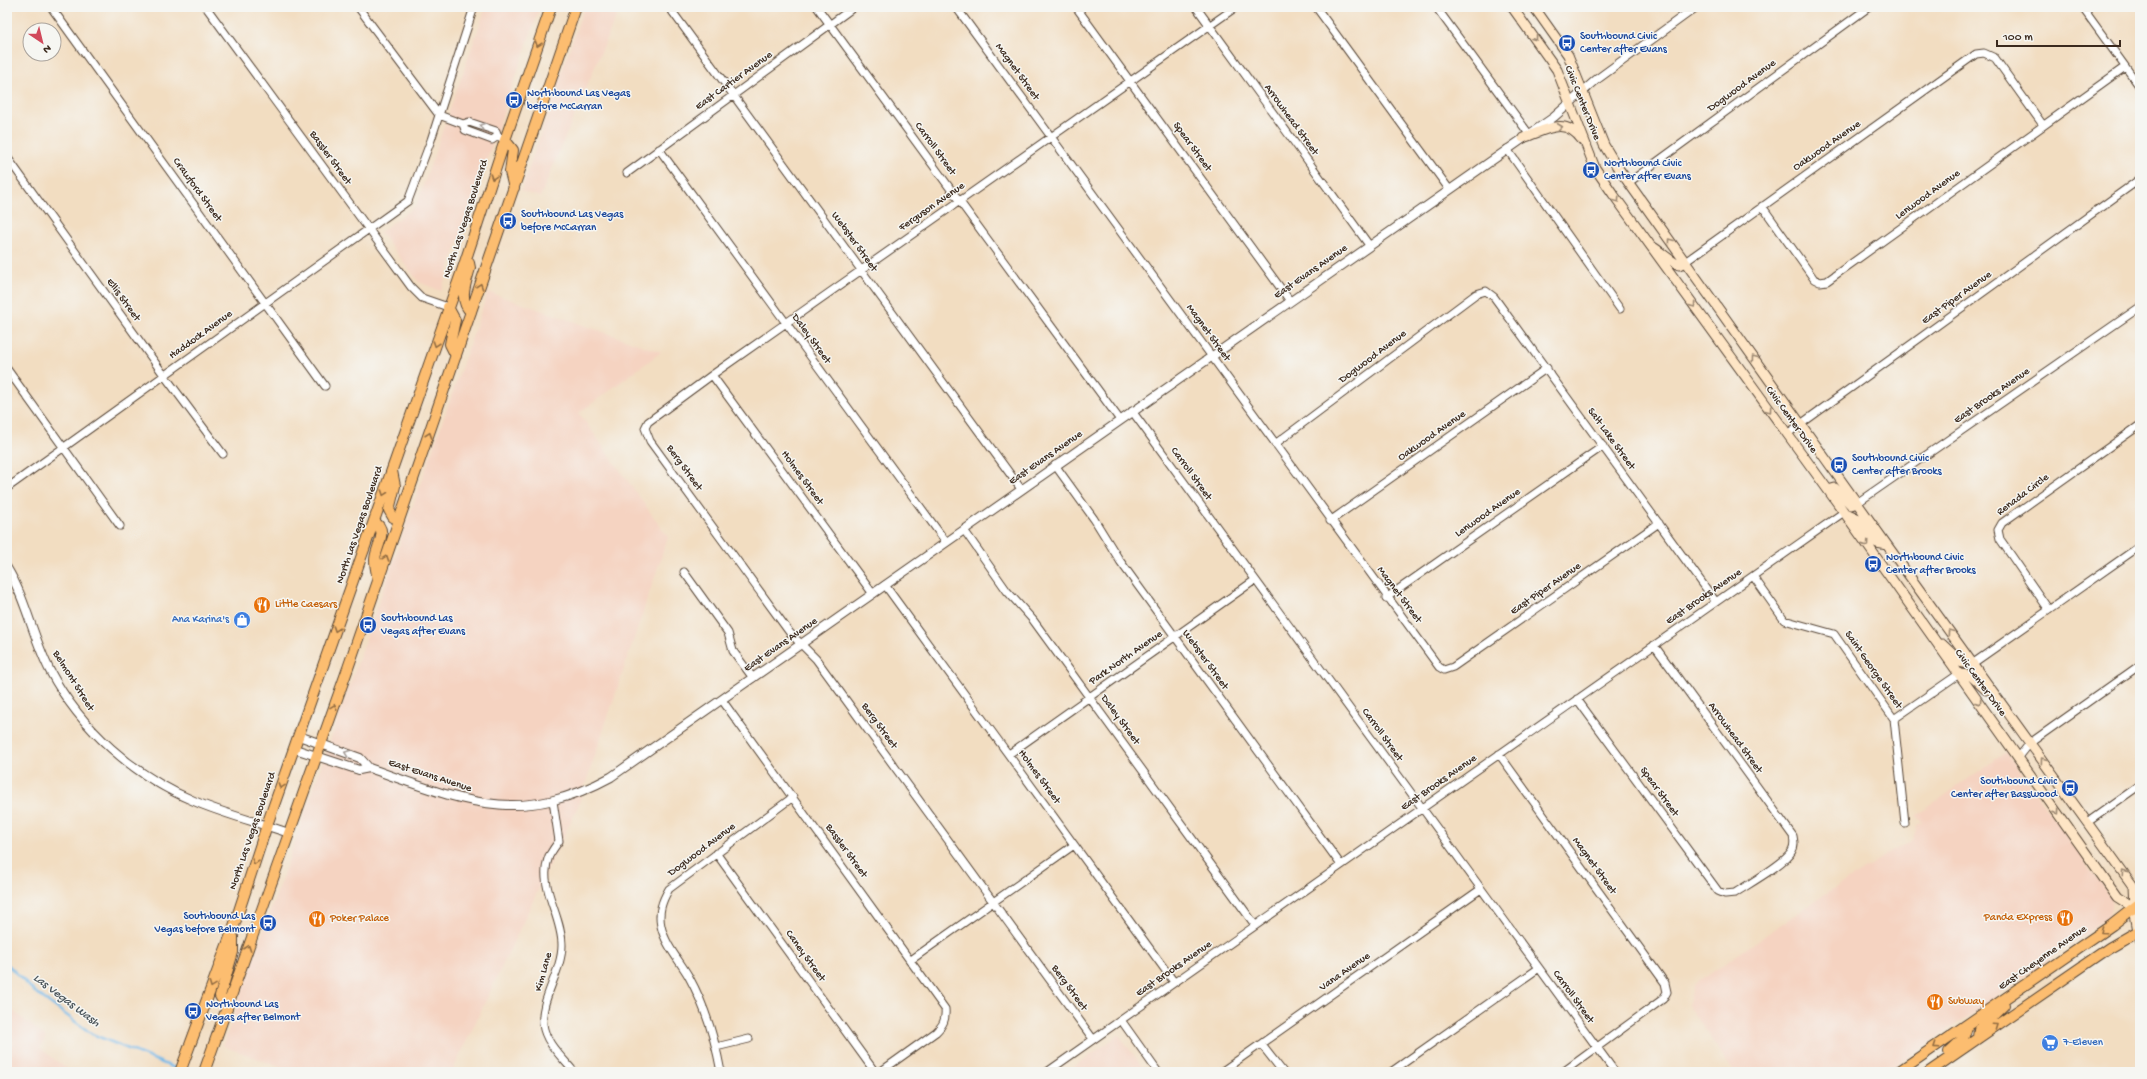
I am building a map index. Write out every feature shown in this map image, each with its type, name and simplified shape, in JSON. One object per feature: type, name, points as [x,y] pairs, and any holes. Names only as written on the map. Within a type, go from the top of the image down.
[{"type":"main road","name":"North Las Vegas Boulevard","points":[[180,1072],[233,929],[267,825],[295,749],[448,307],[467,258],[501,138],[551,7]]},
{"type":"main road","points":[[206,1068],[378,582],[576,7]]},
{"type":"main road","name":"Civic Center Drive","points":[[1512,7],[1557,70],[1595,168],[1648,244],[1844,512],[2117,897],[2137,905]]},
{"type":"main road","name":"Civic Center Drive","points":[[1534,7],[1568,55],[1584,90],[1607,151],[1628,183],[2000,703],[2088,822],[2133,886],[2137,905],[2139,930]]},
{"type":"main road","points":[[1526,136],[1565,126],[1576,133],[1589,150]]},
{"type":"main road","points":[[501,138],[513,150],[510,172],[514,188]]},
{"type":"main road","points":[[1648,244],[1669,257],[1674,263],[1679,264],[1685,262]]},
{"type":"main road","points":[[467,258],[470,268],[463,300],[465,306],[471,312]]},
{"type":"main road","points":[[448,307],[455,320],[450,344],[456,356]]},
{"type":"main road","points":[[392,471],[395,486],[389,510],[393,516],[399,520]]},
{"type":"main road","points":[[1828,490],[1834,488],[1848,504],[1851,505],[1857,503]]},
{"type":"main road","points":[[1844,512],[1859,519],[1876,543],[1887,545]]},
{"type":"main road","points":[[374,522],[379,524],[381,530],[375,559],[378,582]]},
{"type":"main road","points":[[1926,629],[1962,663],[1972,664]]},
{"type":"main road","points":[[1958,674],[1970,675],[2000,703]]},
{"type":"main road","name":"East Cheyenne Avenue","points":[[1898,1072],[2137,905]]},
{"type":"main road","points":[[227,1009],[220,996],[233,952],[233,929]]},
{"type":"main road","points":[[1929,1072],[2109,948],[2139,930]]},
{"type":"main road","points":[[1978,1038],[1979,1029],[2020,988]]},
{"type":"main road","points":[[1929,1072],[1963,1039],[1968,1024]]},
{"type":"street","name":"Crawford Street","points":[[51,7],[325,386]]},
{"type":"street","name":"Bassler Street","points":[[206,7],[411,287],[422,298],[448,307]]},
{"type":"street","points":[[358,7],[439,115],[463,124],[465,130],[492,140],[501,138]]},
{"type":"street","points":[[439,115],[474,7]]},
{"type":"street","name":"Webster Street","points":[[669,7],[1021,490]]},
{"type":"street","name":"Carroll Street","points":[[817,7],[1120,420]]},
{"type":"street","name":"East Cartier Avenue","points":[[627,173],[854,7]]},
{"type":"street","name":"Magnet Street","points":[[956,7],[1386,598],[1438,667],[1444,670]]},
{"type":"street","name":"Spear Street","points":[[1076,7],[1290,301]]},
{"type":"street","name":"Arrowhead Street","points":[[1196,7],[1369,245]]},
{"type":"street","name":"Ferguson Avenue","points":[[645,428],[648,422],[712,375],[1236,7]]},
{"type":"street","points":[[1316,7],[1449,189]]},
{"type":"street","points":[[1436,7],[1526,136]]},
{"type":"street","name":"East Evans Avenue","points":[[299,736],[360,758],[370,768],[452,797],[485,804],[527,805],[553,801],[592,788],[611,777],[722,700],[1210,356],[1526,136],[1584,90],[1696,7]]},
{"type":"street","name":"Dogwood Avenue","points":[[1628,183],[1869,7]]},
{"type":"street","points":[[2082,7],[2140,87]]},
{"type":"street","name":"Oakwood Avenue","points":[[1685,262],[1976,54],[1984,53],[1995,58],[2043,125]]},
{"type":"street","name":"Lenwood Avenue","points":[[1762,206],[1814,279],[1820,282],[1827,281],[2125,67]]},
{"type":"street","name":"Haddock Avenue","points":[[7,488],[408,201],[439,115]]},
{"type":"street","name":"Daley Street","points":[[659,149],[946,542]]},
{"type":"street","points":[[1507,149],[1620,308]]},
{"type":"street","name":"Ellis Street","points":[[7,157],[164,375],[223,454]]},
{"type":"street","name":"East Piper Avenue","points":[[1787,434],[2140,179]]},
{"type":"street","name":"Dogwood Avenue","points":[[1274,444],[1476,294],[1486,291]]},
{"type":"street","name":"Salt Lake Street","points":[[1486,291],[1494,297],[1547,368],[1716,602]]},
{"type":"street","name":"East Brooks Avenue","points":[[1857,503],[2140,307]]},
{"type":"street","name":"Oakwood Avenue","points":[[1330,521],[1547,368]]},
{"type":"street","points":[[7,369],[120,526]]},
{"type":"street","name":"Holmes Street","points":[[712,375],[873,594]]},
{"type":"street","name":"Carroll Street","points":[[1132,411],[1615,1072]]},
{"type":"street","name":"Renada Circle","points":[[2048,610],[2000,539],[1998,530],[2002,523],[2140,425]]},
{"type":"street","name":"Berg Street","points":[[645,428],[650,441],[790,633],[816,659],[1093,1039]]},
{"type":"street","name":"Lenwood Avenue","points":[[1386,598],[1603,446]]},
{"type":"street","name":"Webster Street","points":[[1056,465],[1094,519],[1120,561],[1341,865]]},
{"type":"street","name":"East Brooks Avenue","points":[[1047,1072],[1844,512]]},
{"type":"street","name":"East Piper Avenue","points":[[1444,670],[1453,667],[1659,523]]},
{"type":"street","name":"Daley Street","points":[[964,530],[1007,591],[1033,620],[1255,925]]},
{"type":"street","points":[[1972,664],[2140,546]]},
{"type":"street","name":"Belmont Street","points":[[7,568],[13,577],[36,642],[51,672],[70,703],[109,747],[135,768],[168,788],[194,801],[289,833]]},
{"type":"street","points":[[684,572],[728,634],[733,652],[753,678]]},
{"type":"street","name":"Saint George Street","points":[[1753,576],[1784,620],[1834,634],[1894,719],[1905,823]]},
{"type":"street","name":"Park North Avenue","points":[[1009,754],[1255,580]]},
{"type":"street","name":"Holmes Street","points":[[885,585],[1174,982]]},
{"type":"street","name":"Arrowhead Street","points":[[1654,645],[1793,836],[1794,845],[1791,853],[1784,860],[1734,893],[1725,894]]},
{"type":"street","points":[[2018,757],[2030,743],[2140,665]]},
{"type":"street","points":[[1894,719],[1958,674]]},
{"type":"street","name":"Spear Street","points":[[1577,699],[1718,891],[1725,894]]},
{"type":"street","name":"Bassler Street","points":[[722,700],[946,1009],[946,1018],[943,1025],[936,1032],[880,1072]]},
{"type":"street","name":"East Evans Avenue","points":[[295,749],[359,770],[370,768]]},
{"type":"street","name":"Magnet Street","points":[[1499,754],[1665,983],[1667,992],[1663,999],[1597,1048]]},
{"type":"street","points":[[2088,822],[2140,785]]},
{"type":"street","name":"Dogwood Avenue","points":[[721,1072],[716,1047],[704,1010],[689,978],[665,939],[660,914],[662,902],[669,889],[716,853],[793,798]]},
{"type":"street","name":"Kim Lane","points":[[553,801],[559,841],[549,856],[546,872],[549,898],[560,927],[562,946],[559,965],[544,1008],[543,1024],[548,1041],[574,1072]]},
{"type":"street","points":[[911,960],[1074,845]]},
{"type":"street","name":"Caney Street","points":[[716,853],[875,1072]]},
{"type":"street","name":"Vana Avenue","points":[[1221,1072],[1481,889]]},
{"type":"street","name":"Civic Center Drive","points":[[2139,930],[2140,941]]},
{"type":"street","points":[[1391,1072],[1539,968]]},
{"type":"street","points":[[1121,1020],[1158,1072]]},
{"type":"street","points":[[716,1047],[749,1038]]},
{"type":"street","points":[[1261,1044],[1283,1072]]},
{"type":"street","points":[[1563,1072],[1597,1048]]},
{"type":"shaded area","points":[[486,7],[540,7],[441,291],[419,282],[380,232],[416,206]]},
{"type":"shaded area","points":[[584,7],[620,7],[540,197],[521,191]]},
{"type":"shaded area","points":[[488,292],[661,352],[579,413],[668,537],[578,806],[452,1072],[294,1072],[223,1046]]},
{"type":"shaded area","points":[[2006,752],[2111,898],[2112,906],[2109,917],[2057,955],[1887,1072],[1734,1072],[1688,1005],[1694,985],[1816,900],[1892,851],[1907,844],[1913,839],[1917,825],[1922,822],[1916,816]]},
{"type":"shaded area","points":[[7,1006],[46,1037],[40,1048],[71,1072],[7,1072]]},
{"type":"shaded area","points":[[1119,1035],[1146,1072],[1066,1072]]},
{"type":"waterway","name":"Las Vegas Wash","points":[[7,964],[35,992],[92,1034],[177,1069]]},
{"type":"place","name":"Southbound Civic Center after Evans","points":[[1567,43]]},
{"type":"place","name":"Northbound Las Vegas before McCarran","points":[[514,100]]},
{"type":"place","name":"Northbound Civic Center after Evans","points":[[1591,170]]},
{"type":"place","name":"Southbound Las Vegas before McCarran","points":[[508,221]]},
{"type":"place","name":"Southbound Civic Center after Brooks","points":[[1839,465]]},
{"type":"place","name":"Northbound Civic Center after Brooks","points":[[1873,564]]},
{"type":"place","name":"Little Caesars","points":[[262,605]]},
{"type":"place","name":"Ana Karina's","points":[[242,620]]},
{"type":"place","name":"Southbound Las Vegas after Evans","points":[[368,625]]},
{"type":"place","name":"Southbound Civic Center after Basswood","points":[[2070,788]]},
{"type":"place","name":"Panda Express","points":[[2065,918]]},
{"type":"place","name":"Poker Palace","points":[[317,919]]},
{"type":"place","name":"Southbound Las Vegas before Belmont","points":[[268,923]]},
{"type":"place","name":"Subway","points":[[1935,1002]]},
{"type":"place","name":"Northbound Las Vegas after Belmont","points":[[193,1011]]},
{"type":"place","name":"7-Eleven","points":[[2050,1043]]}]
